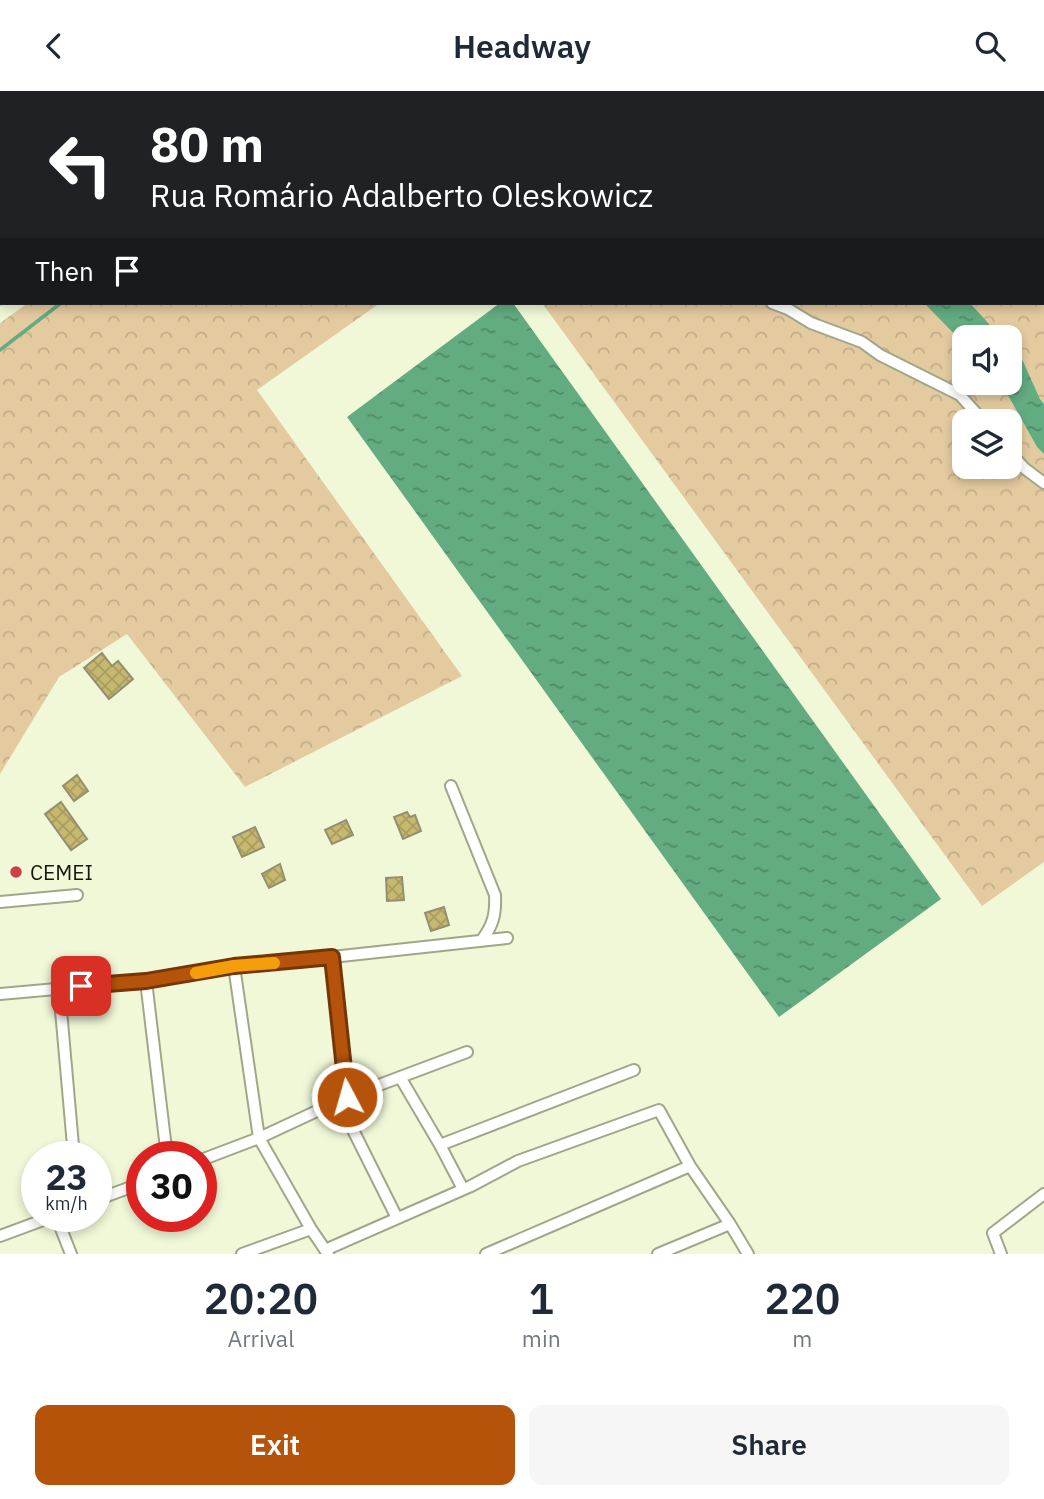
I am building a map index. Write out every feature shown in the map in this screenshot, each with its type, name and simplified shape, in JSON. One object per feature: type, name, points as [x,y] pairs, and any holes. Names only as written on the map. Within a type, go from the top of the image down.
[{"type":"street","points":[[777,305],[810,323],[862,342],[880,355],[960,395],[972,409]]},
{"type":"street","points":[[1022,466],[1044,483]]},
{"type":"street","points":[[451,786],[495,895],[496,909],[491,929],[481,940]]},
{"type":"street","points":[[0,902],[76,895]]},
{"type":"street","points":[[0,995],[146,981],[234,966],[507,938]]},
{"type":"street","points":[[332,957],[343,1099],[397,1219]]},
{"type":"street","points":[[234,966],[259,1138],[326,1252],[518,1161],[659,1110],[691,1166],[748,1254]]},
{"type":"street","points":[[146,981],[165,1141]]},
{"type":"street","points":[[59,988],[73,1141]]},
{"type":"street","points":[[217,1154],[259,1138],[343,1099],[467,1052]]},
{"type":"street","points":[[440,1145],[634,1070]]},
{"type":"street","points":[[401,1077],[463,1189]]},
{"type":"street","points":[[486,1254],[691,1166]]},
{"type":"street","points":[[1001,1254],[993,1233],[1044,1194]]},
{"type":"street","points":[[658,1254],[730,1224]]},
{"type":"street","points":[[0,1234],[21,1227]]},
{"type":"street","points":[[242,1254],[311,1229]]},
{"type":"street","points":[[62,1232],[71,1254]]},
{"type":"green space","points":[[25,305],[377,305],[257,390],[462,676],[245,787],[127,634],[59,677],[0,774],[0,323]]},
{"type":"green space","points":[[543,305],[926,305],[952,332],[952,395],[1008,395],[1016,409],[952,409],[952,479],[1022,479],[1022,420],[1044,454],[1044,862],[982,906]]},
{"type":"green space","points":[[972,305],[1044,305],[1044,404],[1023,361],[1022,325],[990,325]]},
{"type":"water","points":[[497,305],[514,305],[941,899],[779,1017],[347,417]]},
{"type":"water","points":[[926,305],[972,305],[990,325],[952,325],[952,332]]},
{"type":"water","points":[[1022,360],[1044,404],[1044,454],[1022,420],[1022,409],[1016,409],[1008,395],[1022,395]]},
{"type":"building","points":[[102,653],[112,666],[118,661],[133,679],[109,699],[84,668]]},
{"type":"building","points":[[77,775],[88,791],[74,801],[63,786]]},
{"type":"building","points":[[61,802],[87,839],[71,850],[45,814]]},
{"type":"building","points":[[407,812],[410,817],[415,815],[421,831],[403,839],[394,817]]},
{"type":"building","points":[[346,820],[353,835],[332,844],[325,830]]},
{"type":"building","points":[[255,827],[264,847],[242,857],[233,837]]},
{"type":"building","points":[[280,864],[285,880],[269,888],[262,874]]},
{"type":"building","points":[[402,877],[404,900],[387,901],[386,878]]},
{"type":"building","points":[[444,907],[449,925],[431,931],[425,913]]},
{"type":"waterway","points":[[0,350],[58,305]]},
{"type":"slow traffic","points":[[196,973],[234,966],[274,963]]},
{"type":"place","name":"CEMEI","points":[[16,872]]},
{"type":"route","points":[[81,986],[146,981],[234,966],[332,957],[347,1097]]}]
